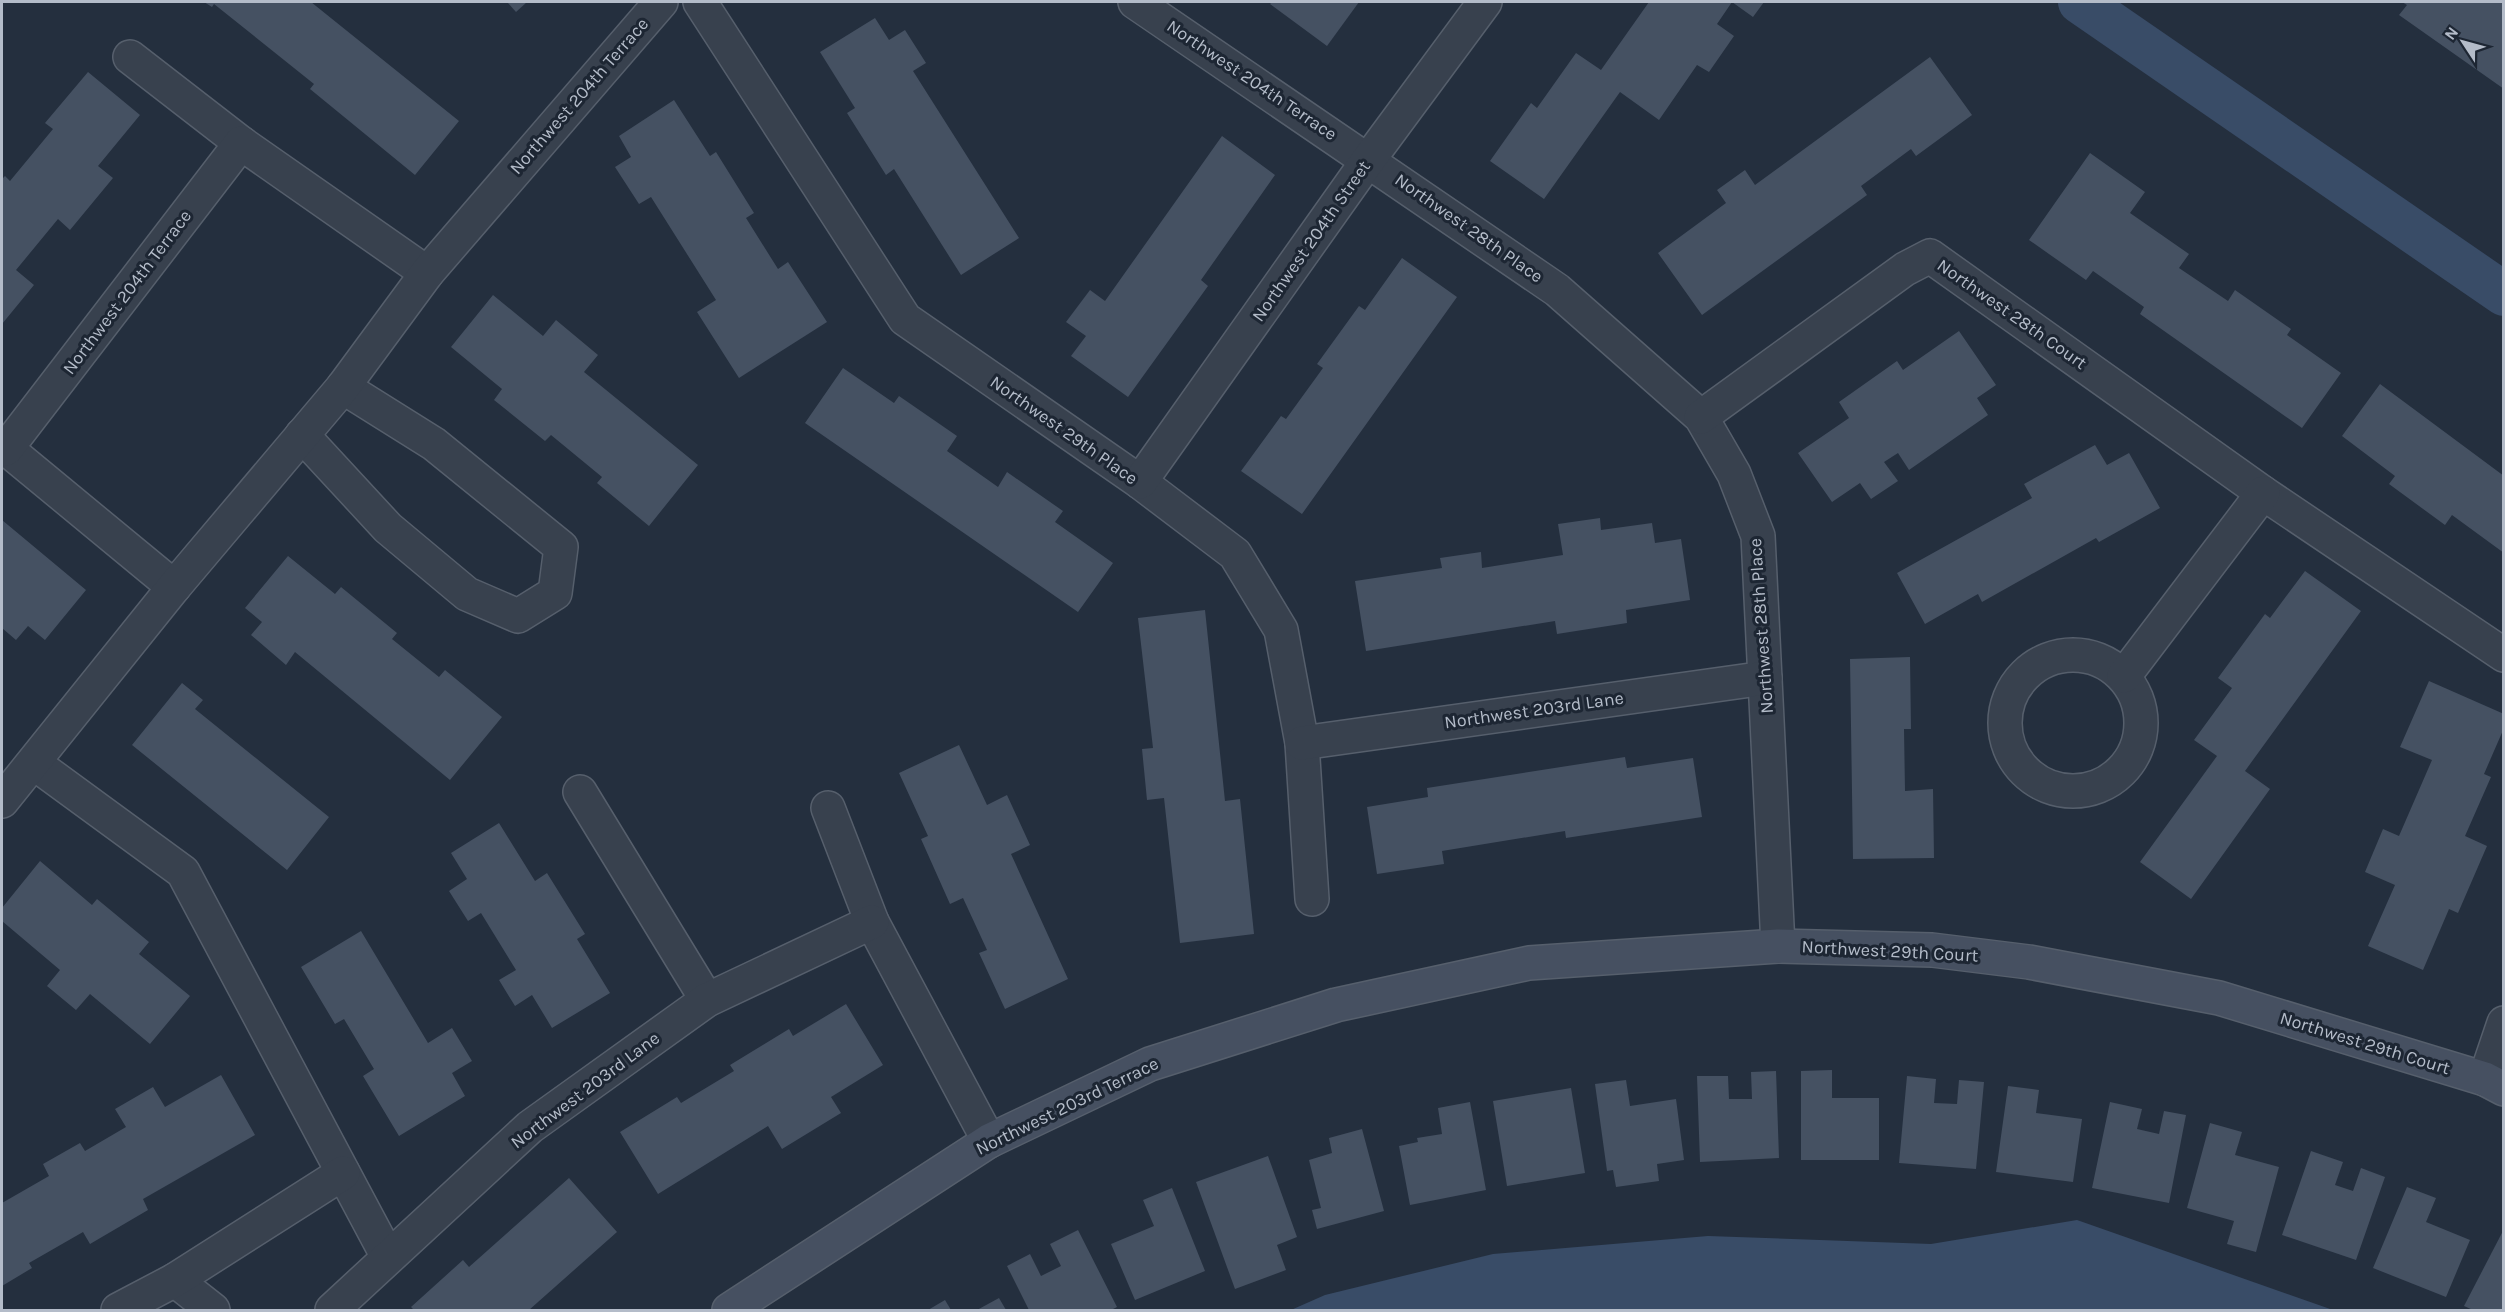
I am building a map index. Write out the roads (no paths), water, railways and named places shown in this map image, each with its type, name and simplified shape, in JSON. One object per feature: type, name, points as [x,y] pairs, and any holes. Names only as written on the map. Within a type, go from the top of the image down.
[{"type":"street","name":"Northwest 204th Terrace","points":[[2,801],[174,587],[343,387],[427,273],[661,2]]},
{"type":"street","name":"Northwest 29th Place","points":[[700,2],[905,318],[1140,482],[1235,554],[1281,630],[1302,743],[1312,899]]},
{"type":"street","name":"Northwest 204th Terrace","points":[[1135,2],[1369,159]]},
{"type":"street","name":"Northwest 204th Street","points":[[1140,482],[1369,159],[1485,2]]},
{"type":"street","points":[[130,57],[241,143],[427,273]]},
{"type":"street","name":"Northwest 204th Terrace","points":[[174,587],[4,447],[241,143]]},
{"type":"street","name":"Northwest 28th Place","points":[[1369,159],[1557,290],[1701,417],[1734,474],[1758,536],[1778,946]]},
{"type":"street","name":"Northwest 28th Court","points":[[1701,417],[1905,269],[1930,256],[2263,493],[2504,655]]},
{"type":"street","points":[[302,435],[388,528],[467,594],[518,616],[555,593],[561,547],[434,444],[343,387]]},
{"type":"street","points":[[2124,676],[2263,493]]},
{"type":"street","points":[[2073,653],[2101,660],[2124,676],[2138,701],[2142,730],[2132,757],[2113,778],[2087,790],[2058,790],[2032,779],[2012,757],[2004,730],[2007,702],[2021,676],[2029,670],[2045,659],[2073,653]]},
{"type":"street","name":"Northwest 203rd Lane","points":[[1302,743],[1765,678]]},
{"type":"street","points":[[34,763],[183,872],[388,1257]]},
{"type":"street","points":[[580,792],[707,1000]]},
{"type":"street","points":[[828,808],[872,922],[989,1141]]},
{"type":"street","name":"Northwest 203rd Lane","points":[[332,1311],[530,1127],[707,1000],[872,922]]},
{"type":"street","name":"Northwest 29th Court","points":[[1336,1005],[1529,963],[1778,946],[1932,950],[2029,962],[2219,998],[2494,1084]]},
{"type":"street","name":"Northwest 203rd Terrace","points":[[729,1311],[989,1141],[1150,1064],[1336,1005]]},
{"type":"street","points":[[2494,1084],[2504,1023]]},
{"type":"street","points":[[118,1311],[175,1280],[343,1173]]},
{"type":"street","points":[[175,1280],[213,1311]]},
{"type":"water","points":[[2077,1220],[2333,1310],[1291,1310],[1325,1295],[1493,1254],[1708,1236],[1931,1244]]},
{"type":"waterway","points":[[2080,2],[2504,294]]}]
